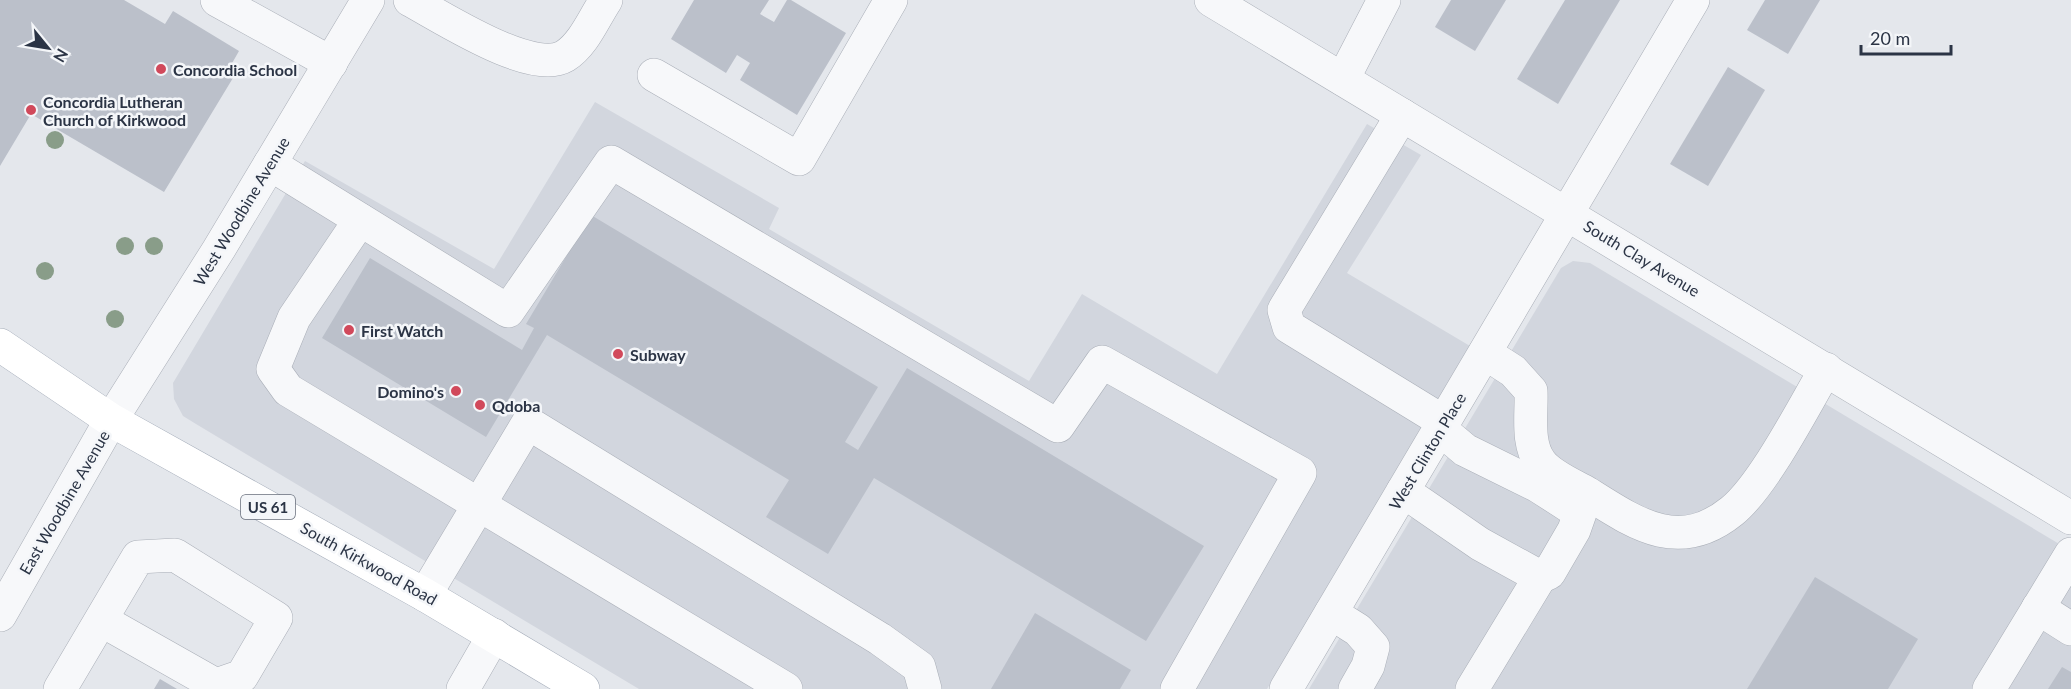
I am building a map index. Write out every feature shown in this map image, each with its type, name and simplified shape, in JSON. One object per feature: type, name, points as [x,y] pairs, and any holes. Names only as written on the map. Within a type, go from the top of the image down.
[{"type":"main road","name":"South Kirkwood Road","points":[[0,345],[111,420],[426,595],[584,689]]},
{"type":"street","points":[[217,0],[331,63]]},
{"type":"street","name":"West Woodbine Avenue","points":[[111,420],[270,164],[368,0]]},
{"type":"street","points":[[410,0],[512,54],[541,62],[563,57],[577,47],[606,0]]},
{"type":"street","points":[[654,75],[799,159],[891,0]]},
{"type":"street","name":"South Clay Avenue","points":[[1211,0],[2071,518]]},
{"type":"street","points":[[1342,79],[1384,0]]},
{"type":"street","name":"West Clinton Place","points":[[1286,689],[1693,0]]},
{"type":"street","points":[[1402,115],[1284,310],[1289,327],[1442,426],[1466,450],[1538,486],[1580,513],[1574,530],[1549,573],[1540,577],[1472,689]]},
{"type":"street","points":[[270,164],[508,311],[611,162],[1058,426],[1102,362],[1300,473],[1177,689]]},
{"type":"street","points":[[360,220],[294,318],[273,369],[288,390],[786,689]]},
{"type":"street","points":[[1485,353],[1513,371],[1531,391],[1531,429],[1541,463],[1648,529],[1670,532],[1694,531],[1711,524],[1733,510],[1762,474],[1826,369]]},
{"type":"street","name":"East Woodbine Avenue","points":[[0,615],[111,420]]},
{"type":"street","points":[[426,595],[528,423],[880,639],[919,667],[925,689]]},
{"type":"street","points":[[1403,491],[1480,544],[1540,577]]},
{"type":"street","points":[[1989,689],[2071,554]]},
{"type":"street","points":[[60,689],[138,557],[175,555],[276,618],[242,676],[216,685],[101,620]]},
{"type":"street","points":[[2038,608],[2071,629]]},
{"type":"street","points":[[1330,613],[1358,630],[1373,647],[1368,666],[1355,689]]},
{"type":"street","points":[[463,689],[494,635]]},
{"type":"shaded area","points":[[595,102],[779,208],[769,229],[1029,381],[1082,294],[1217,374],[1367,124],[1421,155],[1347,273],[1470,346],[1267,689],[639,689],[183,416],[174,399],[173,383],[305,161],[494,269]]},
{"type":"shaded area","points":[[1573,261],[1590,263],[2071,551],[2071,689],[1309,689],[1561,268]]},
{"type":"building","points":[[0,0],[124,0],[165,24],[173,11],[239,51],[231,65],[239,68],[164,192],[31,114],[0,166]]},
{"type":"building","points":[[694,0],[769,0],[760,14],[774,22],[787,0],[791,0],[846,33],[797,115],[740,80],[750,63],[737,55],[726,73],[671,39]]},
{"type":"building","points":[[1451,0],[1506,0],[1475,51],[1435,27]]},
{"type":"building","points":[[1565,0],[1620,0],[1558,104],[1517,79]]},
{"type":"building","points":[[1765,0],[1820,0],[1788,54],[1747,30]]},
{"type":"building","points":[[1728,67],[1765,90],[1708,186],[1670,164]]},
{"type":"building","points":[[591,215],[878,387],[845,442],[858,450],[907,368],[1204,546],[1146,641],[874,478],[828,554],[766,517],[789,480],[547,335],[486,437],[322,338],[370,258],[522,350],[534,328],[526,324]]},
{"type":"building","points":[[1815,577],[1918,639],[1888,689],[1747,689]]},
{"type":"building","points":[[1035,613],[1131,670],[1120,689],[991,689]]},
{"type":"building","points":[[2062,667],[2071,672],[2071,689],[2048,689]]},
{"type":"building","points":[[160,679],[177,689],[154,689]]},
{"type":"place","name":"Concordia School","points":[[161,69]]},
{"type":"place","name":"Concordia Lutheran Church of Kirkwood","points":[[31,110]]},
{"type":"place","name":"First Watch","points":[[349,330]]},
{"type":"place","name":"Subway","points":[[618,354]]},
{"type":"place","name":"Domino's","points":[[456,391]]},
{"type":"place","name":"Qdoba","points":[[480,405]]}]
